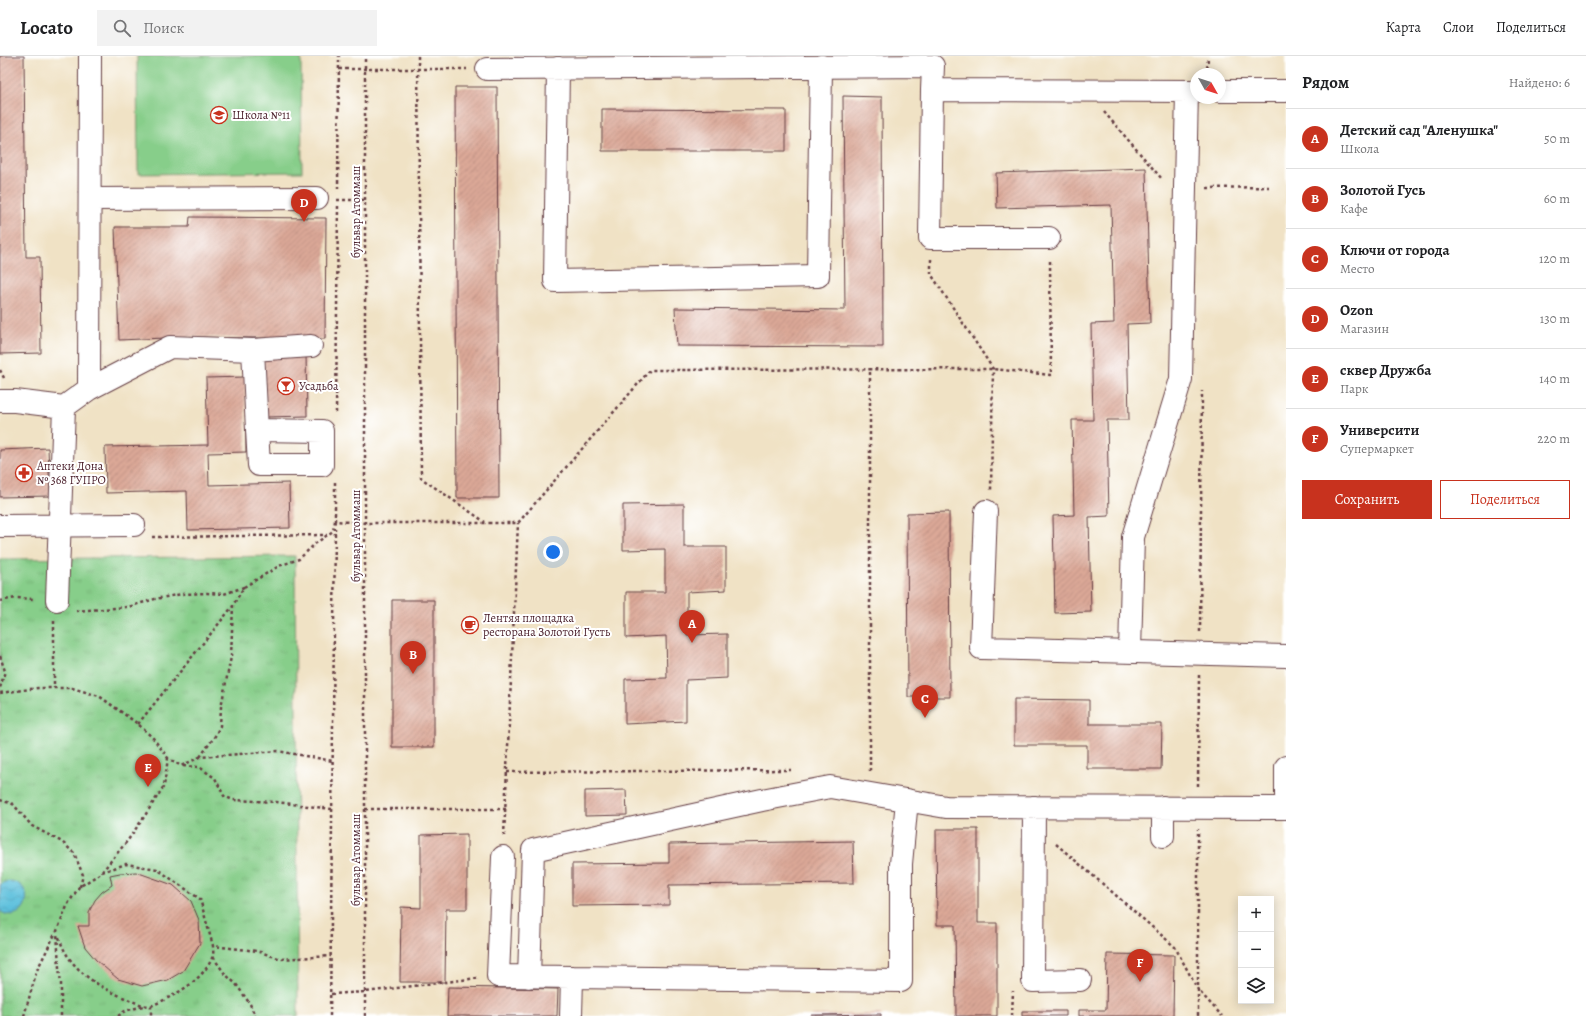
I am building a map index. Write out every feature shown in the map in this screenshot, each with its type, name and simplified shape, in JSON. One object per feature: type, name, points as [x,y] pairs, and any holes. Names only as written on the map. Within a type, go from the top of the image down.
[{"type":"street","points":[[90,56],[90,389]]},
{"type":"street","points":[[558,68],[555,280],[818,276],[821,66]]},
{"type":"street","points":[[487,69],[933,66],[930,238],[1049,238]]},
{"type":"street","points":[[932,90],[1190,91]]},
{"type":"street","points":[[1226,91],[1286,91]]},
{"type":"street","points":[[1130,652],[1133,537],[1182,379],[1191,104]]},
{"type":"street","points":[[90,199],[328,199]]},
{"type":"street","points":[[0,401],[64,407],[90,389],[170,347],[253,350],[310,346]]},
{"type":"street","points":[[253,350],[257,430]]},
{"type":"street","points":[[55,604],[60,526],[64,407]]},
{"type":"street","points":[[986,511],[981,648],[1286,656]]},
{"type":"street","points":[[0,526],[60,526],[141,531]]},
{"type":"street","points":[[1286,767],[1286,795]]},
{"type":"street","points":[[529,977],[533,850],[762,800],[830,787],[946,806],[1286,808]]},
{"type":"street","points":[[503,857],[498,976],[901,981],[902,864],[907,800]]},
{"type":"street","points":[[1034,807],[1033,981],[1080,980]]},
{"type":"street","points":[[1163,807],[1163,836]]},
{"type":"street","points":[[571,1016],[572,977]]},
{"type":"path","points":[[336,420],[328,199],[339,56]]},
{"type":"path","name":"бульвар Атоммаш","points":[[364,1016],[365,56]]},
{"type":"path","points":[[418,56],[421,478],[485,523]]},
{"type":"path","points":[[1207,68],[1208,56]]},
{"type":"path","points":[[339,69],[487,69]]},
{"type":"path","points":[[328,199],[365,200]]},
{"type":"path","points":[[930,238],[931,274],[993,369],[991,494],[986,511]]},
{"type":"path","points":[[503,857],[518,523],[650,370],[993,369],[1051,375],[1049,238]]},
{"type":"path","points":[[870,370],[870,793]]},
{"type":"path","points":[[1198,1016],[1198,807],[1202,386]]},
{"type":"path","points":[[330,1016],[335,474]]},
{"type":"path","points":[[335,521],[365,523],[518,523]]},
{"type":"path","points":[[0,601],[16,598],[55,604],[128,607],[155,599],[182,594],[208,592],[224,594],[244,587],[280,566],[299,558],[333,531],[335,521]]},
{"type":"path","points":[[141,531],[327,535]]},
{"type":"path","points":[[138,724],[234,605],[244,587]]},
{"type":"path","points":[[200,757],[215,736],[220,726],[221,707],[231,657],[234,605]]},
{"type":"path","points":[[0,656],[5,671],[0,688]]},
{"type":"path","points":[[0,693],[38,688],[72,688],[99,696],[138,724],[153,738],[168,758],[181,766],[199,767],[215,778],[224,796],[233,800],[276,802],[332,809]]},
{"type":"path","points":[[181,766],[200,757],[278,751],[333,761]]},
{"type":"path","points":[[101,873],[128,840],[164,786],[168,758]]},
{"type":"path","points":[[507,772],[799,770]]},
{"type":"path","points":[[0,800],[13,804],[32,826],[62,842],[74,853],[83,875],[79,887],[68,904],[57,931],[37,970],[24,1016]]},
{"type":"path","points":[[365,809],[506,809]]},
{"type":"path","points":[[79,887],[101,873],[126,864],[157,869],[200,899],[213,946],[213,957],[207,967],[180,993],[151,1006],[144,1006],[125,1011],[118,1016]]},
{"type":"path","points":[[57,931],[62,948],[82,974],[97,985],[144,1006]]},
{"type":"path","points":[[57,931],[61,983],[61,1016]]},
{"type":"path","points":[[213,946],[257,951],[281,959],[331,956]]},
{"type":"path","points":[[213,957],[225,974],[236,984],[250,1004],[255,1016]]},
{"type":"path","points":[[331,994],[365,992],[498,976]]},
{"type":"path","points":[[1198,990],[1222,1016]]},
{"type":"path","points":[[151,1006],[151,1016]]},
{"type":"green space","name":"Школа №11","points":[[137,56],[301,56],[302,172],[138,174]]},
{"type":"green space","points":[[295,556],[298,1016],[0,1016],[0,559]]},
{"type":"water","points":[[11,881],[20,885],[25,891],[27,898],[25,905],[21,910],[15,914],[8,915],[0,911],[0,885]]},
{"type":"building","points":[[0,56],[24,56],[26,257],[40,257],[41,353],[0,354]]},
{"type":"building","points":[[455,87],[497,87],[499,498],[457,498]]},
{"type":"building","points":[[843,96],[882,97],[883,347],[677,346],[675,308],[845,310]]},
{"type":"building","points":[[602,109],[786,110],[786,151],[602,151]]},
{"type":"building","points":[[1146,168],[1150,323],[1127,324],[1129,420],[1107,420],[1109,516],[1089,517],[1091,612],[1055,613],[1053,516],[1074,515],[1072,420],[1093,420],[1091,324],[1114,323],[1111,205],[997,208],[996,173]]},
{"type":"building","points":[[190,217],[326,218],[325,339],[188,337],[119,340],[115,227],[189,227]]},
{"type":"building","name":"Усадьба","points":[[306,354],[307,416],[266,417],[264,355]]},
{"type":"building","points":[[245,377],[246,452],[208,453],[209,485],[289,483],[290,528],[188,530],[187,491],[106,493],[105,447],[208,445],[206,378]]},
{"type":"building","name":"Аптеки Дона № 368 ГУПРО","points":[[48,448],[50,496],[0,497],[0,450]]},
{"type":"building","points":[[684,504],[684,547],[726,547],[726,590],[687,592],[687,635],[727,634],[727,678],[686,680],[686,721],[625,724],[625,679],[667,678],[666,636],[626,638],[626,592],[665,592],[665,549],[623,550],[623,505]]},
{"type":"building","points":[[949,512],[950,697],[908,697],[907,513]]},
{"type":"building","points":[[392,600],[434,600],[434,747],[392,747]]},
{"type":"building","points":[[1014,699],[1089,700],[1089,724],[1162,724],[1161,769],[1087,769],[1087,745],[1014,745]]},
{"type":"building","points":[[626,790],[627,815],[585,816],[585,791]]},
{"type":"building","points":[[936,829],[978,829],[978,923],[997,923],[997,1016],[956,1016],[955,925],[937,925]]},
{"type":"building","points":[[467,834],[467,909],[446,909],[445,982],[400,982],[401,907],[421,908],[421,835]]},
{"type":"building","points":[[853,841],[854,883],[669,885],[669,905],[572,906],[572,864],[669,863],[669,844]]},
{"type":"building","points":[[136,872],[173,885],[191,901],[199,920],[200,943],[183,971],[168,980],[142,986],[118,979],[96,960],[85,947],[78,926],[89,926],[89,912],[95,900],[102,892],[112,885],[110,875]]},
{"type":"building","points":[[1107,954],[1174,955],[1173,1016],[1079,1016],[1079,1010],[1106,1010]]},
{"type":"building","points":[[448,987],[558,989],[557,1016],[447,1016]]},
{"type":"building","points":[[1022,1011],[1066,1011],[1066,1016],[1022,1016]]},
{"type":"building","points":[[881,1014],[881,1016],[811,1016],[811,1015]]},
{"type":"place","name":"Школа №11","points":[[219,115]]},
{"type":"place","name":"Ozon","points":[[304,222]]},
{"type":"place","name":"Усадьба","points":[[286,386]]},
{"type":"place","name":"Аптеки Дона № 368 ГУПРО","points":[[24,473]]},
{"type":"place","name":"Лентяя площадка ресторана Золотой Густь","points":[[470,625]]},
{"type":"place","name":"Детский сад \"Аленушка\"","points":[[692,643]]},
{"type":"place","name":"Золотой Гусь","points":[[413,674]]},
{"type":"place","name":"Ключи от города","points":[[925,718]]},
{"type":"place","name":"сквер Дружба","points":[[148,787]]},
{"type":"place","name":"Университи","points":[[1140,982]]}]
